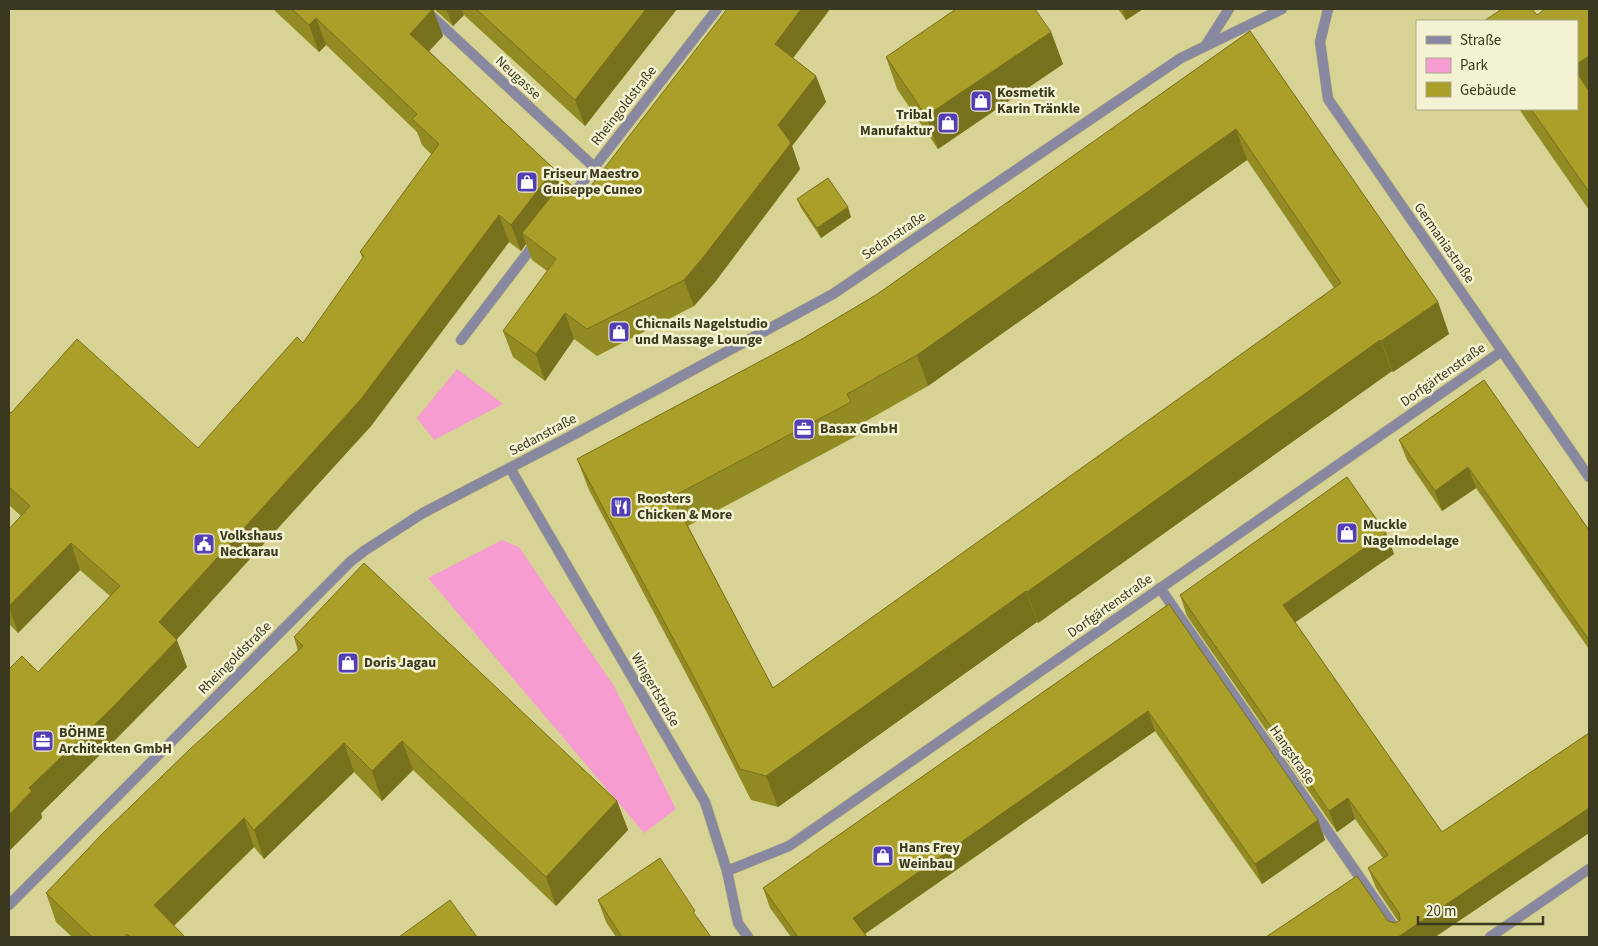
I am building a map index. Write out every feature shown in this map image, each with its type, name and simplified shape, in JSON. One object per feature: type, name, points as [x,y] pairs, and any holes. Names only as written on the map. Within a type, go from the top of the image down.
[{"type":"street","name":"Neugasse","points":[[424,9],[594,167]]},
{"type":"street","name":"Rheingoldstraße","points":[[564,206],[718,9]]},
{"type":"street","points":[[1205,46],[1229,9]]},
{"type":"street","name":"Sedanstraße","points":[[510,468],[833,294],[1181,58],[1282,9]]},
{"type":"street","name":"Germaniastraße","points":[[1328,9],[1320,42],[1328,99],[1589,477]]},
{"type":"street","points":[[461,340],[539,238]]},
{"type":"street","name":"Dorfgärtenstraße","points":[[727,871],[790,846],[1502,351]]},
{"type":"street","name":"Rheingoldstraße","points":[[9,905],[350,562],[423,513],[510,468]]},
{"type":"street","name":"Wingertstraße","points":[[510,468],[704,802],[727,871],[738,923],[748,937]]},
{"type":"street","name":"Hangstraße","points":[[1160,588],[1401,937]]},
{"type":"street","points":[[1490,937],[1589,869]]},
{"type":"green space","points":[[457,369],[503,404],[434,440],[417,418]]},
{"type":"green space","points":[[502,540],[519,547],[614,686],[676,809],[644,833],[428,578]]},
{"type":"building","points":[[292,9],[433,9],[410,34],[554,169],[511,225],[499,215],[361,399],[159,622],[177,640],[112,708],[29,788],[32,791],[9,815],[9,669],[22,656],[38,672],[120,586],[71,543],[9,606],[9,529],[30,506],[9,487],[9,411],[11,413],[77,339],[198,448],[297,337],[303,343],[364,256],[360,252],[439,144],[412,119],[417,114],[316,18],[309,25]]},
{"type":"building","points":[[476,9],[646,9],[575,100]]},
{"type":"building","points":[[727,9],[801,9],[775,44],[816,76],[778,125],[791,143],[684,280],[587,329],[565,313],[536,354],[503,331],[556,259],[522,233],[565,179],[583,196]]},
{"type":"building","points":[[956,9],[1035,9],[1051,32],[926,116],[886,57]]},
{"type":"building","points":[[1502,9],[1532,9],[1537,15],[1545,9],[1589,9],[1589,56],[1578,63],[1578,20],[1486,20]]},
{"type":"building","points":[[1250,31],[1438,302],[1380,340],[766,776],[740,769],[696,681],[577,459],[802,339],[876,295]],"holes":[[[1236,129],[1341,283],[773,688],[672,497],[851,402],[847,394],[917,355]]]},
{"type":"building","points":[[1578,74],[1589,91],[1589,192],[1532,110],[1578,110]]},
{"type":"building","points":[[828,178],[848,207],[817,228],[797,199]]},
{"type":"building","points":[[1484,380],[1589,530],[1589,640],[1468,467],[1435,491],[1399,440]]},
{"type":"building","points":[[1347,477],[1386,533],[1283,605],[1442,832],[1589,733],[1589,808],[1398,937],[1266,937],[1357,876],[1388,921],[1395,923],[1400,920],[1399,913],[1368,868],[1388,855],[1348,798],[1329,811],[1180,595]]},
{"type":"building","points":[[364,563],[617,801],[546,877],[402,741],[372,771],[344,743],[254,830],[244,818],[154,905],[185,937],[130,937],[127,934],[124,937],[92,937],[46,893],[102,834],[189,750],[303,646],[294,637]]},
{"type":"building","points":[[1169,604],[1318,820],[1255,864],[1148,711],[853,918],[867,937],[798,937],[763,888]]},
{"type":"building","points":[[660,858],[695,911],[693,912],[711,937],[622,937],[598,900]]},
{"type":"building","points":[[450,900],[477,937],[399,937]]},
{"type":"place","name":"Kosmetik Karin Tränkle","points":[[981,101]]},
{"type":"place","name":"Tribal Manufaktur","points":[[948,123]]},
{"type":"place","name":"Friseur Maestro Guiseppe Cuneo","points":[[527,182]]},
{"type":"place","name":"Chicnails Nagelstudio und Massage Lounge","points":[[619,332]]},
{"type":"place","name":"Basax GmbH","points":[[804,429]]},
{"type":"place","name":"Roosters Chicken & More","points":[[621,507]]},
{"type":"place","name":"Muckle Nagelmodelage","points":[[1347,533]]},
{"type":"place","name":"Volkshaus Neckarau","points":[[204,544]]},
{"type":"place","name":"Doris Jagau","points":[[348,663]]},
{"type":"place","name":"BÖHME Architekten GmbH","points":[[43,741]]},
{"type":"place","name":"Hans Frey Weinbau","points":[[883,856]]}]
